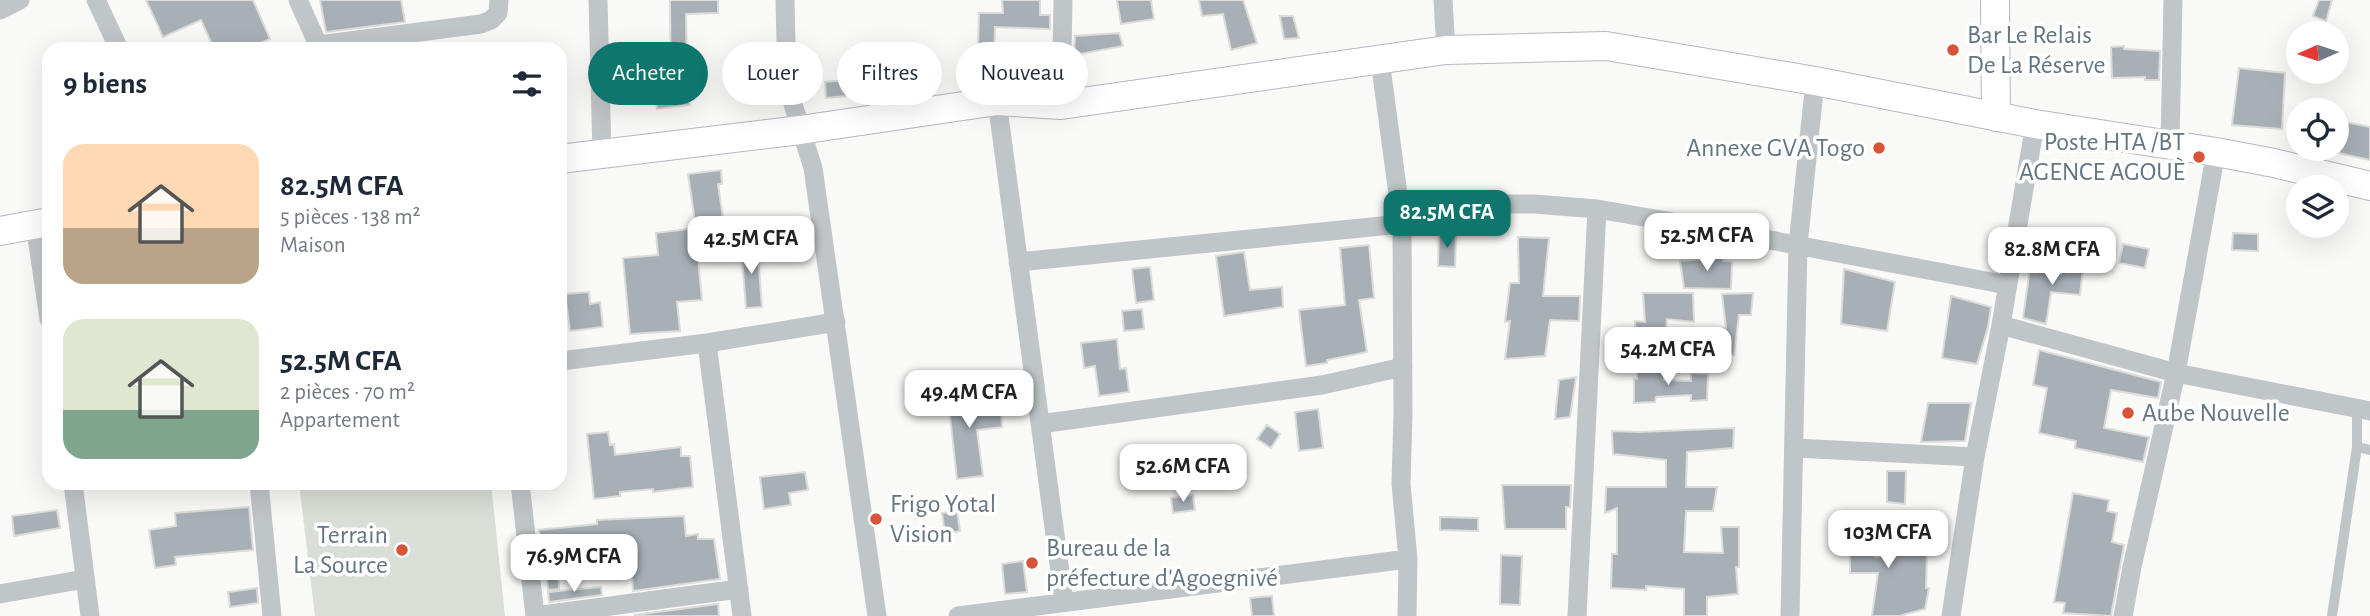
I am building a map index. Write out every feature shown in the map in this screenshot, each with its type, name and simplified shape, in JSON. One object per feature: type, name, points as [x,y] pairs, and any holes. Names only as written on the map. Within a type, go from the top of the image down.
[{"type":"street","points":[[0,10],[20,0]]},
{"type":"street","points":[[96,0],[115,42]]},
{"type":"street","points":[[298,0],[318,42]]},
{"type":"street","points":[[355,42],[481,24],[498,13],[499,0]]},
{"type":"street","points":[[598,0],[603,154]]},
{"type":"street","points":[[785,0],[787,85],[813,168],[877,616]]},
{"type":"street","points":[[1062,42],[1063,0]]},
{"type":"street","points":[[1443,0],[1446,50]]},
{"type":"street","points":[[1995,0],[1996,117]]},
{"type":"street","points":[[2170,144],[2173,0]]},
{"type":"street","points":[[1088,101],[1446,50],[1606,47],[1815,81],[2035,124],[2216,152],[2370,186]]},
{"type":"street","points":[[1380,60],[1402,224],[1401,484],[1408,559],[1407,616]]},
{"type":"street","points":[[1790,616],[1798,245],[1815,81]]},
{"type":"street","points":[[567,158],[800,130],[970,105]]},
{"type":"street","points":[[998,105],[1064,602]]},
{"type":"street","points":[[1951,616],[1975,457],[2001,325],[2035,124]]},
{"type":"street","points":[[2123,616],[2176,373],[2216,152]]},
{"type":"street","points":[[1018,262],[1402,224],[1485,204],[1534,204],[1597,209],[2007,285]]},
{"type":"street","points":[[1577,616],[1597,209]]},
{"type":"street","points":[[0,231],[42,223]]},
{"type":"street","points":[[567,360],[836,323]]},
{"type":"street","points":[[2001,325],[2176,373],[2363,410]]},
{"type":"street","points":[[707,342],[742,616]]},
{"type":"street","points":[[1040,424],[1322,384],[1403,367]]},
{"type":"street","points":[[1795,448],[1975,457]]},
{"type":"street","points":[[74,490],[90,616]]},
{"type":"street","points":[[260,490],[272,616]]},
{"type":"street","points":[[521,490],[535,616],[739,589]]},
{"type":"street","points":[[958,616],[1408,559]]},
{"type":"street","points":[[0,594],[85,579]]},
{"type":"lane","points":[[2332,616],[2363,410]]},
{"type":"lane","points":[[2357,447],[2370,450]]},
{"type":"shaded area","name":"Terrain La Source","points":[[300,490],[492,490],[505,616],[315,616]]},
{"type":"building","points":[[146,0],[253,0],[270,39],[263,42],[211,42],[201,20],[163,37]]},
{"type":"building","points":[[320,0],[401,0],[405,22],[326,32]]},
{"type":"building","points":[[670,0],[718,0],[718,13],[686,14],[686,42],[671,42]]},
{"type":"building","points":[[1002,0],[1040,0],[1040,15],[1050,15],[1050,29],[995,27],[994,42],[978,42],[979,13],[1003,13]]},
{"type":"building","points":[[1117,0],[1151,0],[1154,19],[1121,24]]},
{"type":"building","points":[[1199,0],[1243,0],[1257,43],[1231,50],[1223,14],[1202,16]]},
{"type":"building","points":[[2319,0],[2332,0],[2326,21],[2313,16]]},
{"type":"building","points":[[1280,16],[1293,16],[1299,38],[1284,39]]},
{"type":"building","points":[[1119,33],[1123,46],[1088,52],[1088,42],[1075,42],[1075,36]]},
{"type":"building","points":[[2124,46],[2124,49],[2160,51],[2159,80],[2145,80],[2145,77],[2112,78],[2111,47]]},
{"type":"building","points":[[2239,68],[2285,73],[2282,129],[2232,125]]},
{"type":"building","points":[[837,81],[837,97],[826,98],[825,82]]},
{"type":"building","points":[[656,105],[690,105],[657,109]]},
{"type":"building","points":[[2349,123],[2370,127],[2370,160],[2349,155]]},
{"type":"building","points":[[721,170],[722,184],[718,184],[724,225],[730,224],[735,256],[698,260],[702,300],[677,302],[680,331],[630,334],[623,258],[658,255],[656,233],[696,228],[688,174]]},
{"type":"building","points":[[1439,233],[1456,234],[1455,267],[1438,266]]},
{"type":"building","points":[[2233,233],[2258,234],[2258,251],[2232,250]]},
{"type":"building","points":[[1518,237],[1549,238],[1543,296],[1580,296],[1579,321],[1550,320],[1545,356],[1505,359],[1510,321],[1505,322],[1510,283],[1519,283]]},
{"type":"building","points":[[757,243],[762,307],[746,308],[741,244]]},
{"type":"building","points":[[2123,244],[2149,249],[2145,268],[2119,263]]},
{"type":"building","points":[[1369,245],[1374,298],[1359,300],[1367,352],[1306,366],[1299,310],[1345,305],[1340,248]]},
{"type":"building","points":[[1244,252],[1250,290],[1282,287],[1283,307],[1224,316],[1216,256]]},
{"type":"building","points":[[2063,253],[2084,257],[2080,295],[2051,292],[2046,324],[2023,318],[2030,268],[2061,274]]},
{"type":"building","points":[[1724,255],[1723,261],[1732,262],[1731,289],[1684,288],[1680,261]]},
{"type":"building","points":[[1150,267],[1154,300],[1136,303],[1132,269]]},
{"type":"building","points":[[1844,269],[1895,282],[1887,331],[1841,324]]},
{"type":"building","points":[[589,292],[590,304],[600,302],[603,327],[570,331],[567,294]]},
{"type":"building","points":[[1643,293],[1693,293],[1694,322],[1667,319],[1663,359],[1637,363],[1635,321],[1645,322]]},
{"type":"building","points":[[1753,293],[1751,315],[1739,315],[1734,355],[1729,355],[1729,349],[1705,352],[1706,331],[1726,328],[1722,294]]},
{"type":"building","points":[[1951,296],[1991,307],[1977,364],[1942,358]]},
{"type":"building","points":[[1142,309],[1144,329],[1124,331],[1122,311]]},
{"type":"building","points":[[1117,339],[1120,369],[1126,368],[1129,392],[1099,396],[1095,366],[1084,368],[1081,343]]},
{"type":"building","points":[[2039,350],[2161,382],[2158,398],[2111,390],[2104,428],[2149,437],[2143,462],[2075,448],[2076,441],[2039,433],[2047,388],[2033,385]]},
{"type":"building","points":[[1637,368],[1664,371],[1664,380],[1691,381],[1691,373],[1708,374],[1707,400],[1691,401],[1691,395],[1656,397],[1655,402],[1634,403]]},
{"type":"building","points":[[1576,377],[1570,417],[1555,419],[1559,380]]},
{"type":"building","points":[[975,385],[979,413],[1001,410],[1002,427],[977,430],[983,476],[957,479],[947,389]]},
{"type":"building","points":[[1928,403],[1971,403],[1965,441],[1921,442]]},
{"type":"building","points":[[1318,409],[1323,448],[1299,451],[1295,412]]},
{"type":"building","points":[[1267,425],[1280,434],[1271,448],[1257,439]]},
{"type":"building","points":[[1734,428],[1733,448],[1687,452],[1686,487],[1717,487],[1713,511],[1686,511],[1684,552],[1723,553],[1721,527],[1739,527],[1739,567],[1736,567],[1738,594],[1707,597],[1707,616],[1684,616],[1684,589],[1646,586],[1646,590],[1611,588],[1612,554],[1617,554],[1617,508],[1605,513],[1606,487],[1666,487],[1666,460],[1613,454],[1612,431]]},
{"type":"building","points":[[608,432],[610,445],[614,444],[615,455],[681,447],[681,456],[690,456],[693,487],[653,492],[653,489],[620,492],[620,496],[594,499],[587,434]]},
{"type":"building","points":[[1887,471],[1906,471],[1905,504],[1887,502]]},
{"type":"building","points":[[805,472],[808,490],[789,493],[791,505],[764,509],[760,477]]},
{"type":"building","points":[[1502,485],[1571,485],[1570,507],[1566,507],[1566,529],[1505,529]]},
{"type":"building","points":[[2073,493],[2109,500],[2107,511],[2117,513],[2112,542],[2124,545],[2111,616],[2063,613],[2065,603],[2054,602]]},
{"type":"building","points":[[1193,495],[1195,510],[1173,513],[1171,498]]},
{"type":"building","points":[[249,507],[253,550],[175,557],[176,565],[155,568],[149,530],[176,526],[175,513]]},
{"type":"building","points":[[57,510],[60,528],[14,536],[12,516]]},
{"type":"building","points":[[957,511],[960,531],[945,534],[942,513]]},
{"type":"building","points":[[1850,511],[1875,511],[1875,557],[1927,552],[1926,588],[1929,588],[1925,609],[1899,616],[1872,616],[1878,573],[1850,573]]},
{"type":"building","points":[[684,516],[686,536],[698,534],[698,539],[714,539],[720,579],[633,591],[632,573],[589,577],[585,551],[558,554],[559,589],[548,590],[544,546],[541,547],[539,530],[597,524],[597,520]]},
{"type":"building","points":[[1440,517],[1478,518],[1478,531],[1440,530]]},
{"type":"building","points":[[1501,555],[1522,556],[1520,605],[1500,604]]},
{"type":"building","points":[[1023,561],[1027,592],[1005,594],[1002,564]]},
{"type":"building","points":[[601,587],[602,595],[549,602],[548,592]]},
{"type":"building","points":[[257,588],[258,603],[230,607],[228,592]]},
{"type":"building","points":[[1272,596],[1274,616],[1252,616],[1250,598]]},
{"type":"building","points":[[718,604],[719,616],[635,616],[635,615]]},
{"type":"place","name":"Bar Le Relais De La Réserve","points":[[1953,50]]},
{"type":"place","name":"Annexe GVA Togo","points":[[1879,148]]},
{"type":"place","name":"Poste HTA /BT AGENCE AGOUÈ","points":[[2199,157]]},
{"type":"place","name":"Aube Nouvelle","points":[[2128,413]]},
{"type":"place","name":"Frigo Yotal Vision","points":[[876,519]]},
{"type":"place","name":"Terrain La Source","points":[[402,550]]},
{"type":"place","name":"Bureau de la préfecture d'Agoegnivé","points":[[1032,563]]}]
